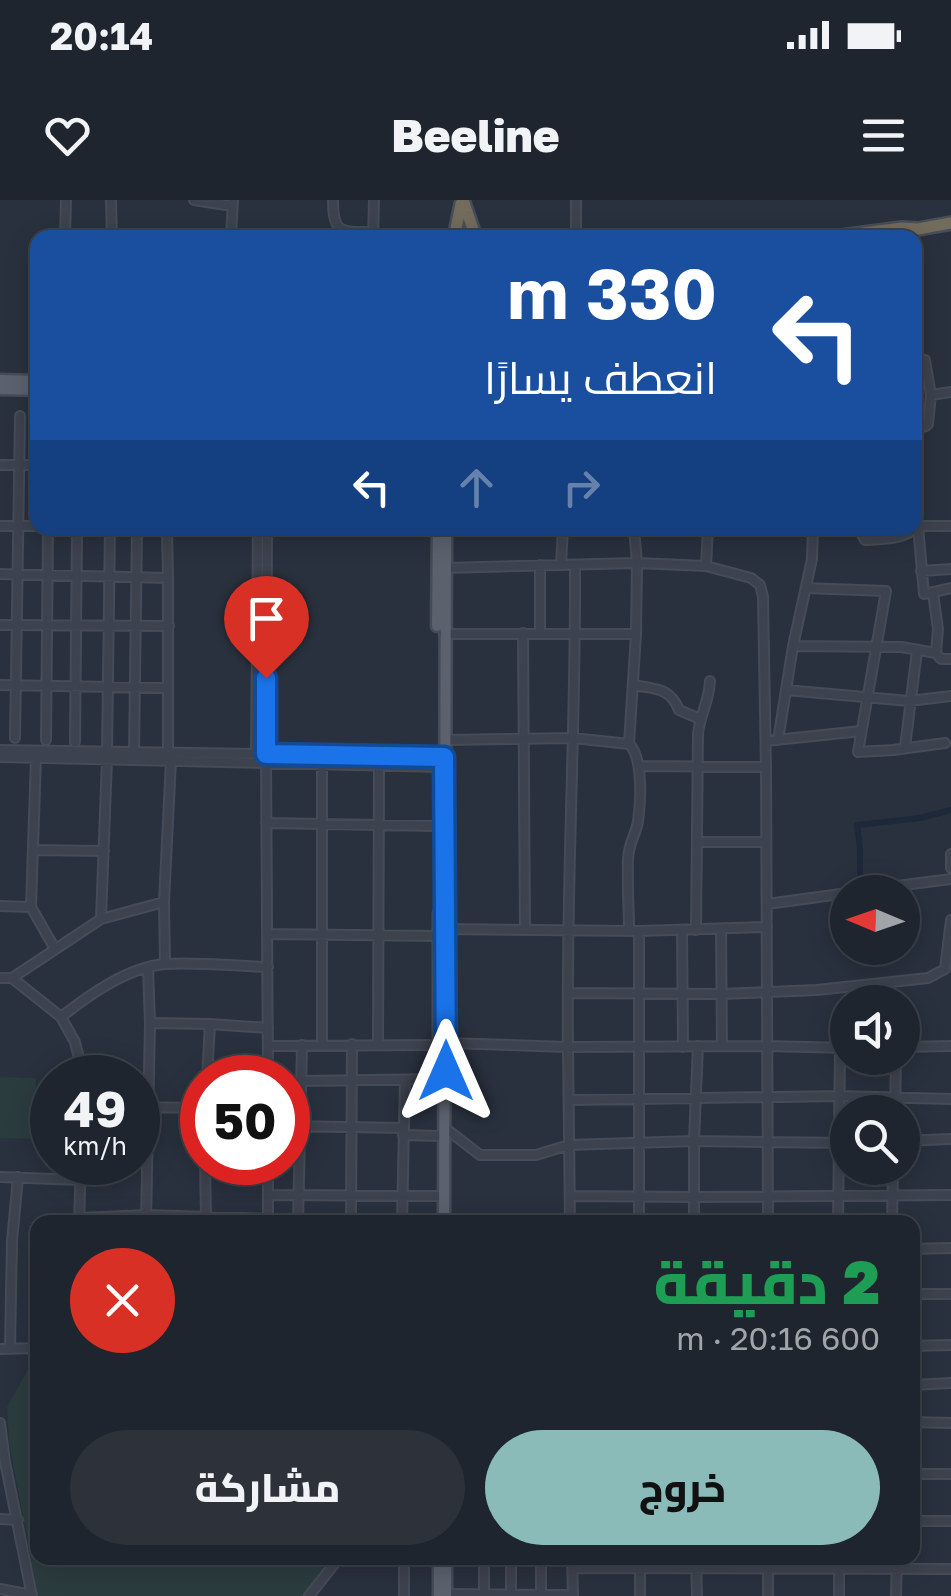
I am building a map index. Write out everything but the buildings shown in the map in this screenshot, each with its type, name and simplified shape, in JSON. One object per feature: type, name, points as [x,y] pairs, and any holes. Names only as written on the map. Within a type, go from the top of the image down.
[{"type":"highway","points":[[456,230],[462,200]]},
{"type":"highway","points":[[462,200],[473,230]]},
{"type":"highway","points":[[887,230],[951,220]]},
{"type":"main road","points":[[0,380],[30,382]]},
{"type":"main road","points":[[0,389],[30,384]]},
{"type":"main road","points":[[438,535],[441,1215]]},
{"type":"main road","points":[[441,931],[438,826],[444,740],[446,535]]},
{"type":"main road","points":[[440,1215],[438,1079],[442,1044]]},
{"type":"main road","points":[[442,1565],[444,1595]]},
{"type":"street","points":[[65,230],[66,200]]},
{"type":"street","points":[[111,200],[112,230]]},
{"type":"street","points":[[194,200],[233,203],[231,230]]},
{"type":"street","points":[[334,200],[334,222],[346,230]]},
{"type":"street","points":[[374,200],[374,230]]},
{"type":"street","points":[[576,200],[576,230]]},
{"type":"street","points":[[922,360],[931,396],[928,424],[922,427]]},
{"type":"street","points":[[931,396],[951,392]]},
{"type":"street","points":[[16,738],[20,416]]},
{"type":"street","points":[[0,464],[30,465]]},
{"type":"street","points":[[0,526],[30,526]]},
{"type":"street","points":[[922,526],[951,526]]},
{"type":"street","points":[[46,740],[48,535]]},
{"type":"street","points":[[75,742],[77,535]]},
{"type":"street","points":[[101,919],[110,535]]},
{"type":"street","points":[[134,753],[138,535]]},
{"type":"street","points":[[165,964],[167,535]]},
{"type":"street","points":[[258,535],[268,1055]]},
{"type":"street","points":[[262,640],[268,535]]},
{"type":"street","points":[[561,565],[562,535]]},
{"type":"street","points":[[629,744],[636,634],[634,535]]},
{"type":"street","points":[[706,566],[708,535]]},
{"type":"street","points":[[778,740],[812,559],[813,535]]},
{"type":"street","points":[[862,535],[865,540],[906,535]]},
{"type":"street","points":[[919,535],[924,594],[951,588]]},
{"type":"street","points":[[445,568],[636,563],[706,566],[751,578],[761,587],[765,607],[768,1215]]},
{"type":"street","points":[[540,565],[540,633]]},
{"type":"street","points":[[570,1215],[567,930],[575,565]]},
{"type":"street","points":[[921,571],[951,569]]},
{"type":"street","points":[[0,574],[168,578]]},
{"type":"street","points":[[806,588],[885,589],[860,753],[945,742]]},
{"type":"street","points":[[933,593],[938,629],[936,653]]},
{"type":"street","points":[[0,626],[169,626]]},
{"type":"street","points":[[938,629],[951,626]]},
{"type":"street","points":[[523,633],[524,930]]},
{"type":"street","points":[[444,634],[636,634]]},
{"type":"street","points":[[793,646],[901,647],[951,659]]},
{"type":"street","points":[[905,747],[917,650]]},
{"type":"street","points":[[696,930],[697,766],[700,719],[708,702],[710,681]]},
{"type":"street","points":[[0,686],[168,688]]},
{"type":"street","points":[[633,686],[666,692],[679,710],[700,719]]},
{"type":"street","points":[[786,690],[909,701],[951,696]]},
{"type":"street","points":[[766,741],[861,731]]},
{"type":"street","points":[[444,740],[573,738],[629,744],[636,752],[638,821],[630,840],[628,862],[640,994],[638,1215]]},
{"type":"street","points":[[0,754],[36,758],[134,753],[169,756]]},
{"type":"street","points":[[0,754],[441,762]]},
{"type":"street","points":[[36,758],[31,907],[55,949]]},
{"type":"street","points":[[322,759],[378,765],[441,762]]},
{"type":"street","points":[[322,759],[322,1044]]},
{"type":"street","points":[[378,765],[378,1044]]},
{"type":"street","points":[[639,766],[766,767]]},
{"type":"street","points":[[266,823],[438,826]]},
{"type":"street","points":[[696,842],[766,842]]},
{"type":"street","points":[[33,850],[104,851]]},
{"type":"street","points":[[951,854],[951,868]]},
{"type":"street","points":[[920,883],[951,879]]},
{"type":"street","points":[[766,904],[830,896]]},
{"type":"street","points":[[0,978],[12,978],[101,919],[164,902]]},
{"type":"street","points":[[0,906],[31,907]]},
{"type":"street","points":[[568,993],[722,994],[928,978],[945,969],[951,920]]},
{"type":"street","points":[[267,934],[379,936],[441,931],[767,927]]},
{"type":"street","points":[[682,930],[683,1047]]},
{"type":"street","points":[[721,930],[722,1046]]},
{"type":"street","points":[[60,1017],[90,994],[148,968],[165,964],[268,967]]},
{"type":"street","points":[[148,968],[149,1055]]},
{"type":"street","points":[[12,978],[60,1017],[78,1055]]},
{"type":"street","points":[[150,1023],[268,1028]]},
{"type":"street","points":[[208,1055],[210,1024]]},
{"type":"street","points":[[351,1215],[352,1044]]},
{"type":"street","points":[[302,1045],[302,1055]]},
{"type":"street","points":[[268,1046],[830,1048]]},
{"type":"street","points":[[694,1215],[698,1046]]},
{"type":"street","points":[[920,1047],[951,1046]]},
{"type":"street","points":[[310,1081],[438,1079]]},
{"type":"street","points":[[402,1215],[405,1080]]},
{"type":"street","points":[[570,1100],[830,1096]]},
{"type":"street","points":[[920,1097],[951,1098]]},
{"type":"street","points":[[310,1126],[441,1132],[480,1155],[536,1155],[569,1145],[830,1143]]},
{"type":"street","points":[[920,1140],[951,1140]]},
{"type":"street","points":[[0,1177],[30,1178]]},
{"type":"street","points":[[18,1177],[5,1349],[30,1348]]},
{"type":"street","points":[[80,1185],[80,1215]]},
{"type":"street","points":[[146,1215],[147,1185]]},
{"type":"street","points":[[206,1185],[206,1215]]},
{"type":"street","points":[[268,1185],[268,1215]]},
{"type":"street","points":[[298,1185],[298,1215]]},
{"type":"street","points":[[838,1215],[839,1185]]},
{"type":"street","points":[[892,1185],[892,1215]]},
{"type":"street","points":[[268,1194],[438,1196]]},
{"type":"street","points":[[570,1196],[951,1195]]},
{"type":"street","points":[[0,1240],[12,1241]]},
{"type":"street","points":[[920,1249],[951,1248]]},
{"type":"street","points":[[920,1294],[951,1294]]},
{"type":"street","points":[[920,1346],[951,1346]]},
{"type":"street","points":[[920,1385],[951,1384]]},
{"type":"street","points":[[920,1422],[951,1422]]},
{"type":"street","points":[[0,1424],[3,1462],[32,1595],[0,1589]]},
{"type":"street","points":[[920,1474],[951,1474]]},
{"type":"street","points":[[0,1519],[18,1520]]},
{"type":"street","points":[[920,1521],[951,1521]]},
{"type":"street","points":[[309,1596],[333,1565]]},
{"type":"street","points":[[404,1565],[404,1596]]},
{"type":"street","points":[[484,1565],[484,1595]]},
{"type":"street","points":[[512,1565],[512,1596]]},
{"type":"street","points":[[541,1565],[542,1596]]},
{"type":"street","points":[[444,1595],[572,1596],[572,1568],[951,1569]]},
{"type":"street","points":[[640,1568],[640,1596]]},
{"type":"street","points":[[696,1568],[696,1596]]},
{"type":"street","points":[[768,1568],[768,1596]]},
{"type":"street","points":[[839,1568],[840,1596]]},
{"type":"street","points":[[896,1596],[897,1568]]},
{"type":"shaded area","points":[[0,1077],[30,1078],[30,1139],[0,1138]]},
{"type":"shaded area","points":[[30,1366],[30,1554],[9,1442],[7,1407]]},
{"type":"shaded area","points":[[32,1565],[328,1565],[304,1596],[38,1596]]},
{"type":"waterway","points":[[860,875],[857,825],[920,818],[951,810]]},
{"type":"route","points":[[266,678],[266,754],[444,757],[446,1071]]}]
